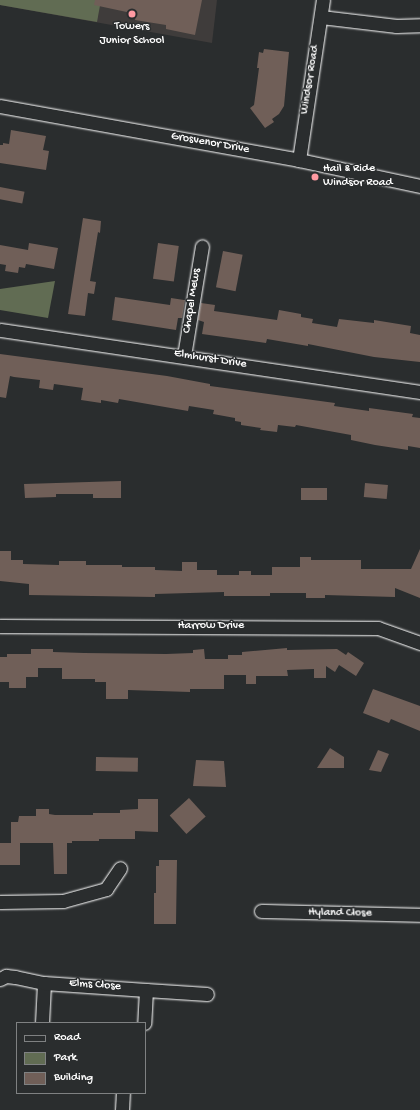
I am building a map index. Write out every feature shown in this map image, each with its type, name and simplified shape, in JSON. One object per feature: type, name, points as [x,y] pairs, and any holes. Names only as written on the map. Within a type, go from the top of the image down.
[{"type":"street","name":"Windsor Road","points":[[299,160],[323,0]]},
{"type":"street","points":[[321,16],[396,26],[420,25]]},
{"type":"street","name":"Grosvenor Drive","points":[[0,106],[299,160],[420,186]]},
{"type":"street","name":"Chapel Mews","points":[[184,356],[202,246]]},
{"type":"street","name":"Elmhurst Drive","points":[[0,330],[420,392]]},
{"type":"street","name":"Harrow Drive","points":[[0,626],[378,628],[420,643]]},
{"type":"street","points":[[0,902],[63,901],[106,889],[120,868]]},
{"type":"street","name":"Hyland Close","points":[[261,911],[420,915]]},
{"type":"street","name":"Elms Close","points":[[0,979],[6,976],[44,983],[207,994]]},
{"type":"street","points":[[42,1022],[44,983]]},
{"type":"street","points":[[144,1022],[146,990]]},
{"type":"street","points":[[122,1110],[123,1094]]},
{"type":"shaded area","name":"Towers Junior School","points":[[0,0],[217,0],[212,43],[0,5]]},
{"type":"green space","points":[[0,0],[101,0],[97,22],[0,5]]},
{"type":"green space","points":[[55,281],[48,318],[0,310],[0,289]]},
{"type":"building","points":[[95,0],[202,0],[195,35],[166,29],[166,25],[135,20],[136,14],[94,5]]},
{"type":"building","points":[[264,49],[289,52],[284,106],[279,114],[272,119],[274,122],[265,128],[250,108],[254,105],[259,68],[257,68],[259,52],[263,53]]},
{"type":"building","points":[[11,130],[46,136],[43,150],[49,151],[46,170],[0,163],[0,145],[3,145],[3,143],[9,144]]},
{"type":"building","points":[[0,187],[25,192],[22,204],[0,199]]},
{"type":"building","points":[[83,218],[101,221],[90,281],[96,282],[94,294],[88,293],[85,316],[68,314]]},
{"type":"building","points":[[29,243],[58,248],[54,269],[26,264],[25,268],[19,267],[18,273],[5,271],[6,265],[0,264],[0,245],[28,250]]},
{"type":"building","points":[[158,243],[179,246],[174,282],[153,279]]},
{"type":"building","points":[[223,251],[243,255],[236,291],[216,287]]},
{"type":"building","points":[[115,297],[170,305],[171,298],[185,300],[182,318],[178,318],[176,330],[112,320]]},
{"type":"building","points":[[201,303],[215,305],[214,311],[277,320],[279,310],[301,314],[301,317],[313,319],[312,323],[337,327],[339,319],[374,323],[374,320],[411,326],[410,333],[420,335],[420,362],[374,357],[308,344],[308,346],[267,339],[266,343],[202,334],[204,322],[198,320]]},
{"type":"building","points":[[0,354],[167,376],[210,384],[210,386],[335,403],[334,406],[369,411],[369,408],[413,414],[412,417],[420,418],[420,448],[408,446],[408,450],[375,445],[351,440],[351,435],[296,425],[295,427],[278,425],[277,432],[260,430],[261,428],[241,425],[241,422],[235,421],[235,418],[213,414],[214,410],[189,406],[188,411],[119,399],[118,403],[101,400],[101,403],[81,400],[83,388],[54,384],[53,390],[39,388],[40,380],[10,376],[6,398],[0,397]]},
{"type":"building","points":[[121,481],[121,498],[93,498],[93,494],[56,494],[56,497],[25,498],[24,484]]},
{"type":"building","points":[[365,483],[388,485],[387,499],[364,497]]},
{"type":"building","points":[[301,488],[327,488],[327,500],[301,500]]},
{"type":"building","points":[[420,549],[420,598],[395,588],[395,597],[325,595],[325,598],[306,598],[306,593],[270,593],[270,596],[224,596],[224,592],[155,594],[155,597],[29,595],[29,584],[0,581],[0,551],[11,551],[11,560],[23,560],[23,564],[59,565],[59,561],[86,561],[86,565],[155,567],[155,570],[182,571],[182,562],[197,562],[197,570],[217,570],[217,575],[239,575],[239,571],[251,571],[251,575],[272,575],[272,567],[300,567],[300,557],[311,557],[311,560],[361,560],[361,569],[411,569]]},
{"type":"building","points":[[287,648],[287,650],[337,649],[346,655],[348,652],[364,663],[356,676],[339,665],[335,672],[326,666],[326,678],[314,678],[314,669],[287,670],[288,676],[256,676],[256,684],[246,684],[246,675],[224,675],[224,689],[190,689],[190,692],[128,690],[128,699],[106,699],[106,682],[95,682],[95,679],[62,679],[62,668],[38,668],[38,677],[26,677],[26,688],[9,688],[9,682],[0,682],[0,657],[7,657],[7,654],[31,654],[31,649],[53,649],[53,652],[166,654],[193,653],[193,650],[204,649],[205,659],[228,659],[228,655],[242,655],[242,652]]},
{"type":"building","points":[[373,689],[420,706],[420,731],[391,719],[389,723],[363,713]]},
{"type":"building","points":[[330,748],[344,757],[344,768],[317,768]]},
{"type":"building","points":[[378,750],[389,754],[381,772],[369,770]]},
{"type":"building","points":[[96,757],[138,758],[138,772],[96,771]]},
{"type":"building","points":[[196,760],[224,761],[226,787],[193,786]]},
{"type":"building","points":[[189,798],[206,817],[186,834],[170,815]]},
{"type":"building","points":[[138,799],[158,799],[158,832],[135,831],[135,839],[99,839],[99,841],[72,841],[72,843],[67,843],[67,874],[54,874],[53,843],[11,843],[11,822],[18,822],[19,816],[36,816],[36,809],[49,809],[49,814],[55,815],[120,813],[120,810],[138,809]]},
{"type":"building","points":[[0,843],[20,843],[20,865],[0,865]]},
{"type":"building","points":[[159,860],[177,860],[176,924],[154,924],[156,866],[159,866]]},
{"type":"place","name":"Towers Junior School","points":[[132,14]]},
{"type":"place","name":"Hail & Ride Windsor Road","points":[[315,177]]}]
